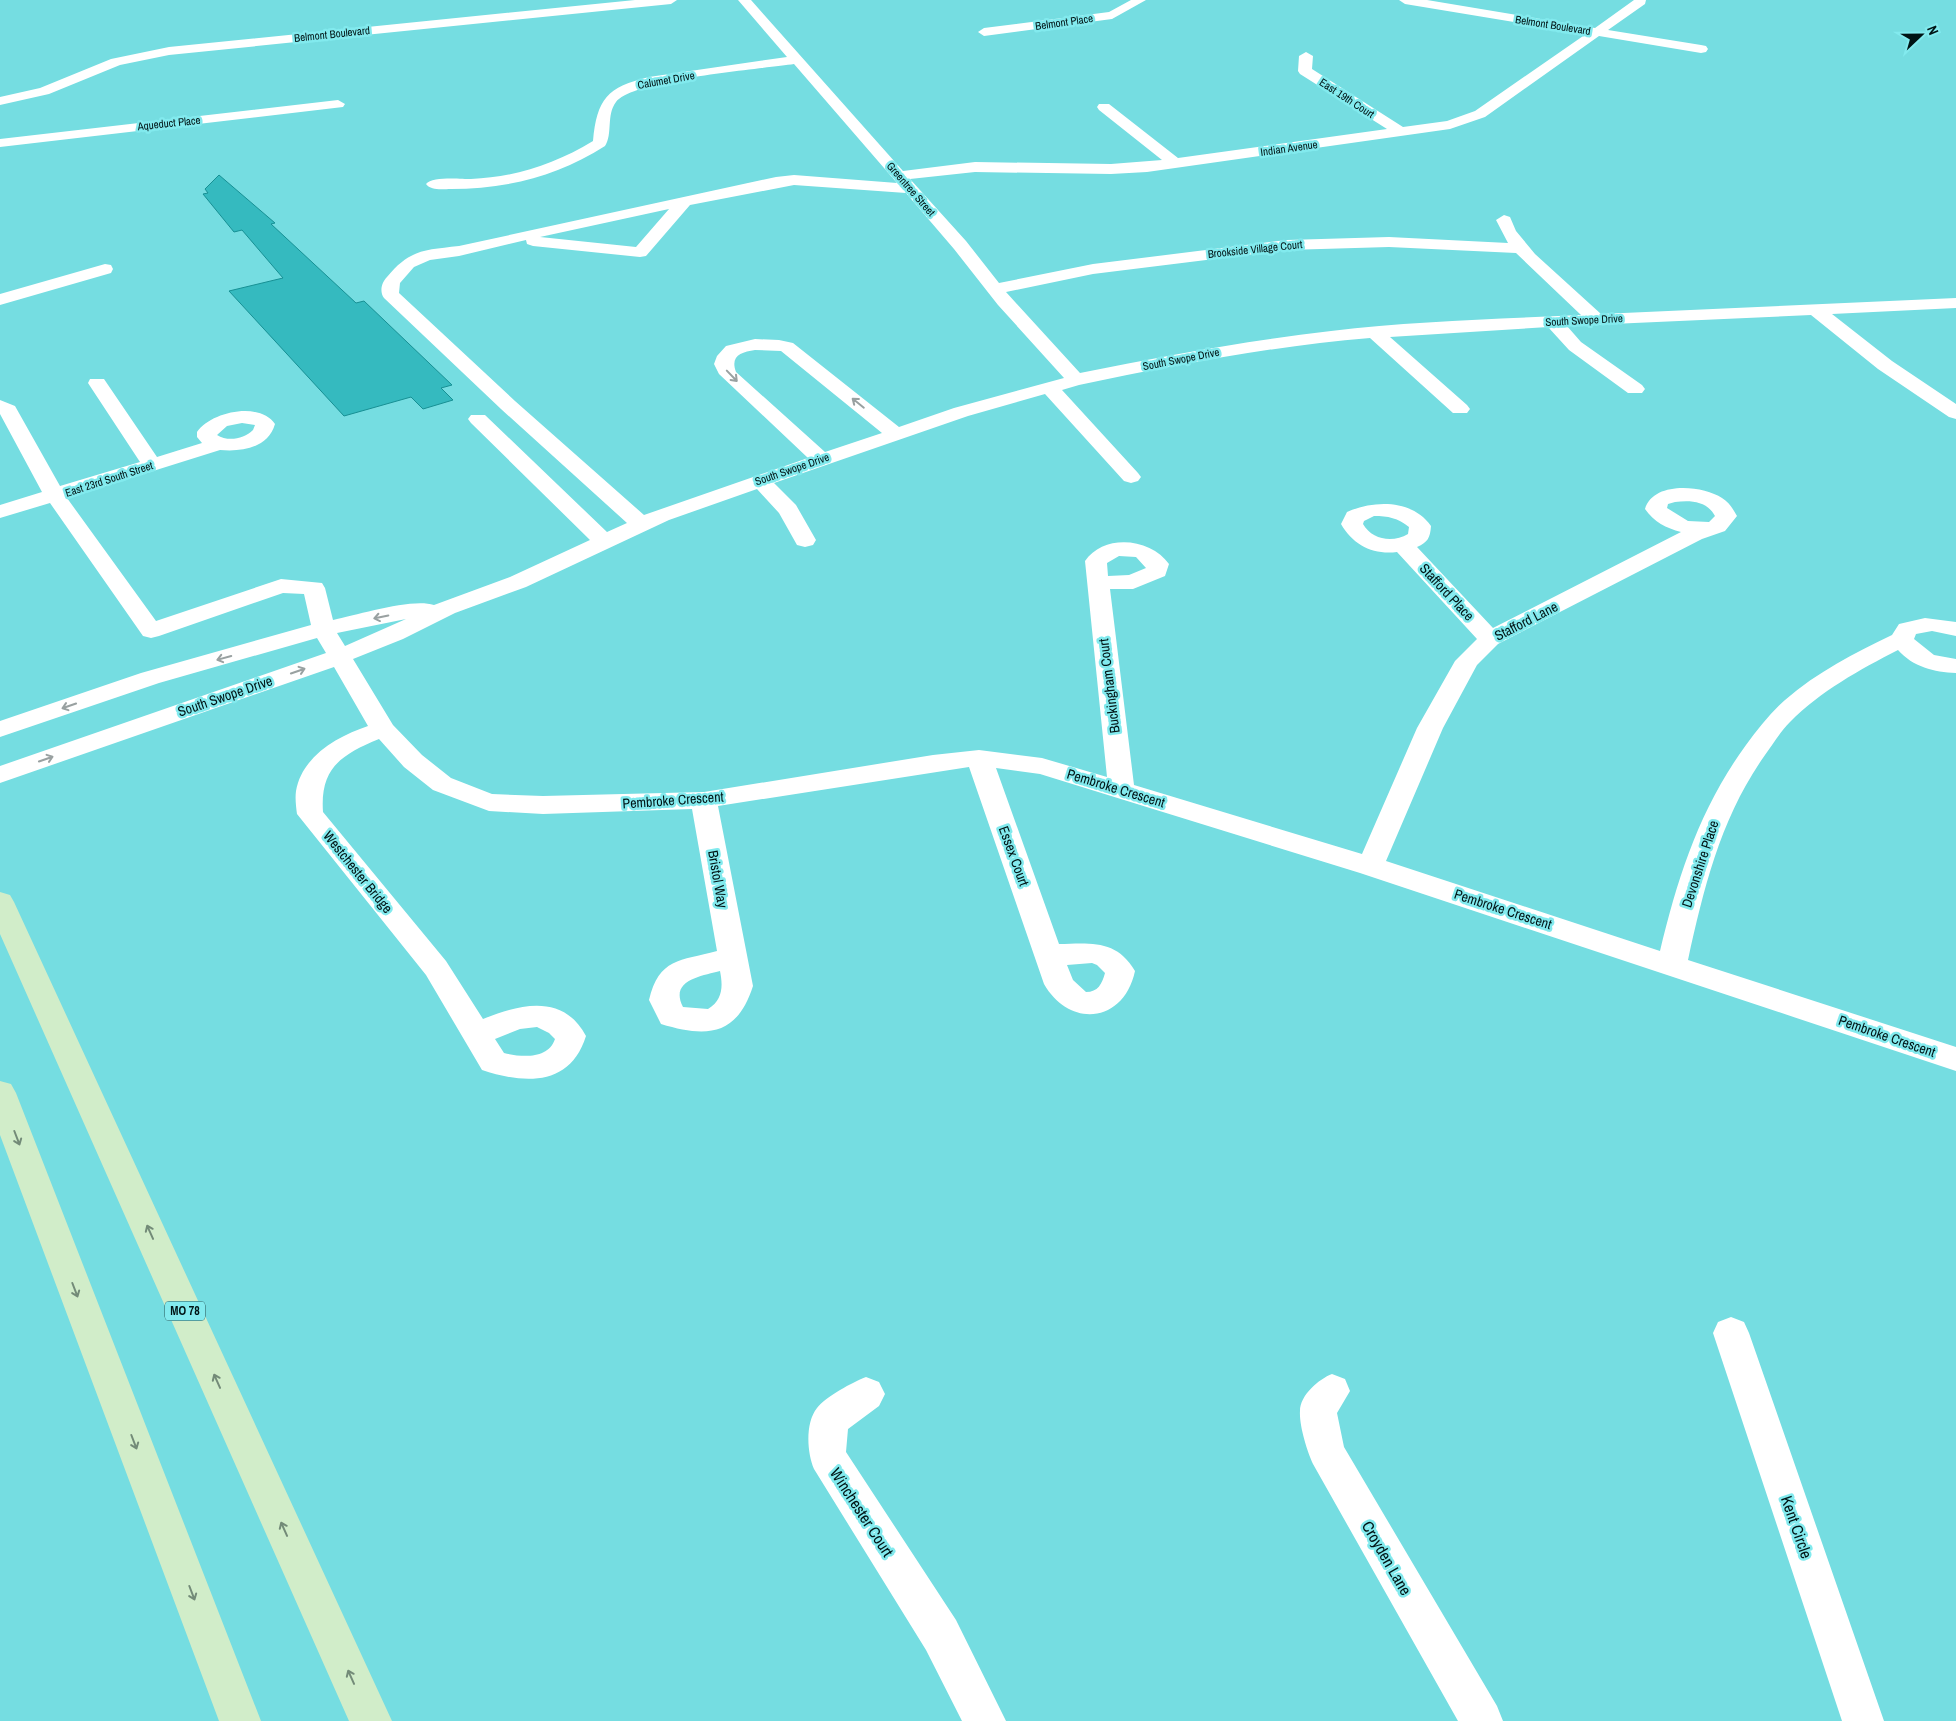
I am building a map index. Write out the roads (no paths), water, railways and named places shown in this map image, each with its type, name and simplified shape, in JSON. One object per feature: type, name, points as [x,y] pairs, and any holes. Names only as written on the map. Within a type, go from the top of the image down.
[{"type":"main road","name":"MO 78","points":[[0,902],[371,1721]]},
{"type":"main road","points":[[0,1092],[240,1721]]},
{"type":"street","name":"Belmont Boulevard","points":[[0,101],[44,91],[116,62],[170,51],[671,0]]},
{"type":"street","name":"Greentree Street","points":[[744,0],[1076,380]]},
{"type":"street","name":"Belmont Place","points":[[984,32],[1049,25],[1104,16],[1140,0]]},
{"type":"street","name":"Belmont Boulevard","points":[[1405,0],[1701,49]]},
{"type":"street","name":"Indian Avenue","points":[[899,176],[975,167],[1111,169],[1176,164],[1450,126],[1480,114],[1641,1]]},
{"type":"street","name":"East 19th Court","points":[[1306,56],[1305,71],[1402,133]]},
{"type":"street","name":"Calumet Drive","points":[[434,184],[472,185],[511,181],[550,171],[578,158],[600,143],[603,109],[608,100],[635,85],[649,81],[797,60]]},
{"type":"street","name":"Aqueduct Place","points":[[0,142],[338,104]]},
{"type":"street","points":[[1104,107],[1176,164]]},
{"type":"street","points":[[641,524],[500,398],[390,294],[391,282],[408,263],[427,256],[458,252],[506,239],[794,180],[910,189]]},
{"type":"street","points":[[506,239],[640,252],[684,202]]},
{"type":"street","points":[[1504,220],[1505,227],[1519,248],[1596,320]]},
{"type":"street","name":"Brookside Village Court","points":[[994,288],[1093,269],[1297,244],[1389,242],[1519,248]]},
{"type":"street","points":[[0,300],[105,269]]},
{"type":"street","name":"South Swope Drive","points":[[0,775],[338,657],[395,634],[447,608],[518,582],[661,515],[961,412],[1076,380],[1202,354],[1332,336],[1553,322],[1956,302]]},
{"type":"street","points":[[1816,310],[1885,365],[1956,413]]},
{"type":"street","points":[[1553,322],[1575,346],[1635,389]]},
{"type":"street","points":[[1375,333],[1460,409]]},
{"type":"street","points":[[821,459],[728,374],[723,366],[723,359],[727,354],[741,348],[759,344],[778,344],[787,347],[896,434]]},
{"type":"street","points":[[97,383],[152,465]]},
{"type":"street","points":[[1049,388],[1131,477]]},
{"type":"street","points":[[0,406],[8,410],[55,496]]},
{"type":"street","points":[[478,418],[604,541]]},
{"type":"street","name":"East 23rd South Street","points":[[0,512],[218,444]]},
{"type":"street","points":[[760,480],[788,510],[805,540]]},
{"type":"street","name":"Pembroke Crescent","points":[[55,496],[151,631],[281,586],[314,588],[323,629],[338,657],[383,729],[413,761],[442,784],[489,802],[543,805],[704,800],[933,763],[979,758],[1042,766],[1370,866],[1956,1059]]},
{"type":"street","name":"Stafford Lane","points":[[1370,866],[1430,728],[1467,661],[1490,639],[1694,534],[1713,528]]},
{"type":"street","name":"Stafford Place","points":[[1403,545],[1490,639]]},
{"type":"street","name":"Buckingham Court","points":[[1098,583],[1121,789]]},
{"type":"street","name":"South Swope Drive","points":[[0,729],[150,678],[323,629],[394,614],[447,608]]},
{"type":"street","name":"Devonshire Place","points":[[1672,964],[1688,893],[1710,825],[1741,767],[1781,717],[1819,686],[1902,639],[1907,628],[1928,623],[1956,629]]},
{"type":"street","points":[[1902,639],[1906,646],[1920,657],[1933,662],[1956,666]]},
{"type":"street","name":"Westchester Bridge","points":[[383,729],[357,738],[327,758],[309,787],[310,814],[436,968],[476,1034]]},
{"type":"street","name":"Essex Court","points":[[979,758],[1049,955]]},
{"type":"street","name":"Bristol Way","points":[[704,800],[732,957]]},
{"type":"street","name":"Kent Circle","points":[[1731,1332],[1863,1721]]},
{"type":"street","name":"Croyden Lane","points":[[1332,1390],[1318,1410],[1326,1452],[1482,1721]]},
{"type":"street","name":"Winchester Court","points":[[866,1394],[830,1420],[827,1456],[941,1635],[985,1721]]}]
